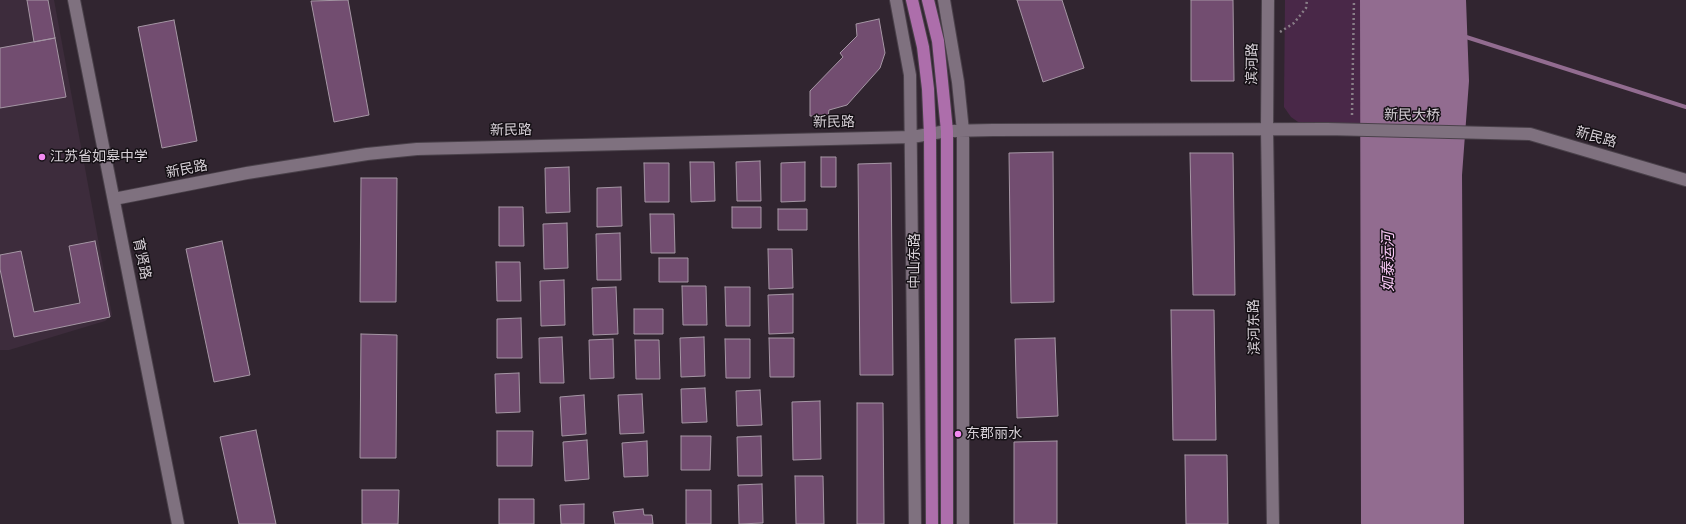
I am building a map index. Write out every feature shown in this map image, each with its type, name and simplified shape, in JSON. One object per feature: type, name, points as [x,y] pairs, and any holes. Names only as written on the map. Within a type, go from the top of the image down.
[{"type":"main road","name":"中山东路","points":[[912,0],[922,48],[928,89],[930,134],[932,524]]},
{"type":"main road","points":[[928,0],[938,41],[947,131],[947,524]]},
{"type":"street","name":"育贤路","points":[[74,0],[178,524]]},
{"type":"street","points":[[896,0],[910,75],[912,136],[912,346],[915,524]]},
{"type":"street","points":[[944,0],[958,82],[963,131],[964,524]]},
{"type":"street","name":"滨河路","points":[[1267,129],[1268,0]]},
{"type":"street","name":"新民路","points":[[114,199],[247,173],[367,154],[417,148],[912,136],[947,131],[1267,129]]},
{"type":"street","name":"新民大桥","points":[[1267,129],[1496,132]]},
{"type":"street","name":"滨河东路","points":[[1267,129],[1273,524]]},
{"type":"street","name":"新民路","points":[[1496,132],[1530,134],[1686,180]]},
{"type":"path","points":[[1268,40],[1294,23],[1306,8],[1307,0]]},
{"type":"path","points":[[1352,115],[1354,0]]},
{"type":"shaded area","name":"江苏省如皋中学","points":[[0,0],[54,0],[112,315],[105,321],[9,350],[0,350]]},
{"type":"shaded area","points":[[1285,0],[1360,0],[1361,124],[1301,124],[1291,117],[1284,107]]},
{"type":"water","name":"如泰运河","points":[[1360,0],[1466,0],[1469,81],[1462,175],[1464,524],[1361,524]]},
{"type":"building","points":[[27,0],[48,0],[55,38],[34,42]]},
{"type":"building","points":[[348,0],[369,115],[334,122],[311,1]]},
{"type":"building","points":[[1017,0],[1062,0],[1084,68],[1043,82]]},
{"type":"building","points":[[1191,0],[1233,0],[1234,81],[1191,81]]},
{"type":"building","points":[[879,19],[885,53],[880,68],[847,105],[829,110],[828,116],[810,116],[810,91],[843,57],[840,53],[857,36],[856,24]]},
{"type":"building","points":[[174,20],[197,141],[162,148],[138,27]]},
{"type":"building","points":[[55,38],[66,97],[0,108],[0,48]]},
{"type":"building","points":[[1053,152],[1054,302],[1011,303],[1009,153]]},
{"type":"building","points":[[1190,153],[1233,153],[1235,295],[1193,295]]},
{"type":"building","points":[[821,157],[836,157],[836,187],[821,187]]},
{"type":"building","points":[[760,161],[761,201],[737,201],[736,162]]},
{"type":"building","points":[[690,162],[714,162],[715,201],[691,202]]},
{"type":"building","points":[[805,162],[805,201],[781,202],[781,163]]},
{"type":"building","points":[[644,163],[669,163],[669,202],[645,202]]},
{"type":"building","points":[[891,163],[893,375],[860,375],[858,164]]},
{"type":"building","points":[[569,167],[570,212],[546,213],[545,168]]},
{"type":"building","points":[[361,178],[397,178],[396,302],[360,302]]},
{"type":"building","points":[[621,187],[622,226],[597,227],[597,188]]},
{"type":"building","points":[[499,207],[523,207],[524,246],[499,246]]},
{"type":"building","points":[[732,207],[761,207],[761,228],[732,228]]},
{"type":"building","points":[[778,209],[807,209],[807,230],[778,230]]},
{"type":"building","points":[[650,214],[674,214],[675,253],[651,253]]},
{"type":"building","points":[[567,223],[568,268],[544,269],[543,224]]},
{"type":"building","points":[[620,233],[621,280],[597,280],[596,234]]},
{"type":"building","points":[[95,241],[110,317],[14,337],[0,269],[0,255],[21,251],[34,312],[80,303],[69,246]]},
{"type":"building","points":[[222,241],[250,375],[214,382],[186,249]]},
{"type":"building","points":[[768,249],[792,249],[793,288],[769,289]]},
{"type":"building","points":[[659,258],[688,258],[688,282],[659,282]]},
{"type":"building","points":[[496,262],[520,262],[521,301],[497,301]]},
{"type":"building","points":[[564,280],[565,325],[541,326],[540,281]]},
{"type":"building","points":[[682,286],[706,286],[707,325],[683,325]]},
{"type":"building","points":[[616,287],[618,334],[593,335],[592,288]]},
{"type":"building","points":[[725,287],[750,287],[750,326],[726,326]]},
{"type":"building","points":[[793,294],[793,333],[769,334],[768,295]]},
{"type":"building","points":[[634,309],[663,309],[663,334],[634,334]]},
{"type":"building","points":[[1171,310],[1214,310],[1216,440],[1173,440]]},
{"type":"building","points":[[521,318],[522,358],[497,358],[497,319]]},
{"type":"building","points":[[361,334],[397,335],[396,458],[360,458]]},
{"type":"building","points":[[562,337],[564,383],[540,383],[539,338]]},
{"type":"building","points":[[704,337],[705,376],[681,377],[680,338]]},
{"type":"building","points":[[769,338],[794,338],[794,377],[770,377]]},
{"type":"building","points":[[1055,338],[1058,416],[1017,418],[1015,339]]},
{"type":"building","points":[[613,339],[614,378],[590,379],[589,340]]},
{"type":"building","points":[[725,339],[750,339],[750,378],[726,378]]},
{"type":"building","points":[[635,340],[659,340],[660,379],[636,379]]},
{"type":"building","points":[[519,373],[520,412],[496,413],[495,374]]},
{"type":"building","points":[[705,388],[707,422],[682,423],[681,389]]},
{"type":"building","points":[[760,390],[762,425],[737,426],[736,391]]},
{"type":"building","points":[[642,394],[644,433],[620,434],[618,395]]},
{"type":"building","points":[[584,395],[586,434],[562,436],[560,397]]},
{"type":"building","points":[[820,401],[821,459],[793,460],[792,402]]},
{"type":"building","points":[[857,403],[883,403],[884,524],[857,524]]},
{"type":"building","points":[[256,430],[276,524],[239,524],[220,437]]},
{"type":"building","points":[[497,431],[533,431],[532,466],[497,466]]},
{"type":"building","points":[[681,436],[711,436],[710,470],[681,470]]},
{"type":"building","points":[[761,436],[762,476],[738,476],[737,437]]},
{"type":"building","points":[[587,440],[589,479],[565,481],[563,442]]},
{"type":"building","points":[[647,441],[648,476],[624,477],[622,443]]},
{"type":"building","points":[[1057,441],[1057,524],[1014,524],[1014,442]]},
{"type":"building","points":[[1185,455],[1227,455],[1228,524],[1186,524]]},
{"type":"building","points":[[795,476],[823,476],[824,524],[796,524]]},
{"type":"building","points":[[762,484],[763,523],[739,524],[738,485]]},
{"type":"building","points":[[362,490],[399,490],[398,524],[362,524]]},
{"type":"building","points":[[686,490],[711,490],[711,524],[686,524]]},
{"type":"building","points":[[499,499],[534,499],[534,524],[499,524]]},
{"type":"building","points":[[584,504],[584,524],[561,524],[560,505]]},
{"type":"building","points":[[643,509],[644,515],[652,515],[653,524],[615,524],[613,512]]},
{"type":"waterway","points":[[1463,36],[1686,107]]},
{"type":"place","name":"江苏省如皋中学","points":[[42,157]]},
{"type":"place","name":"东郡丽水","points":[[958,434]]}]
